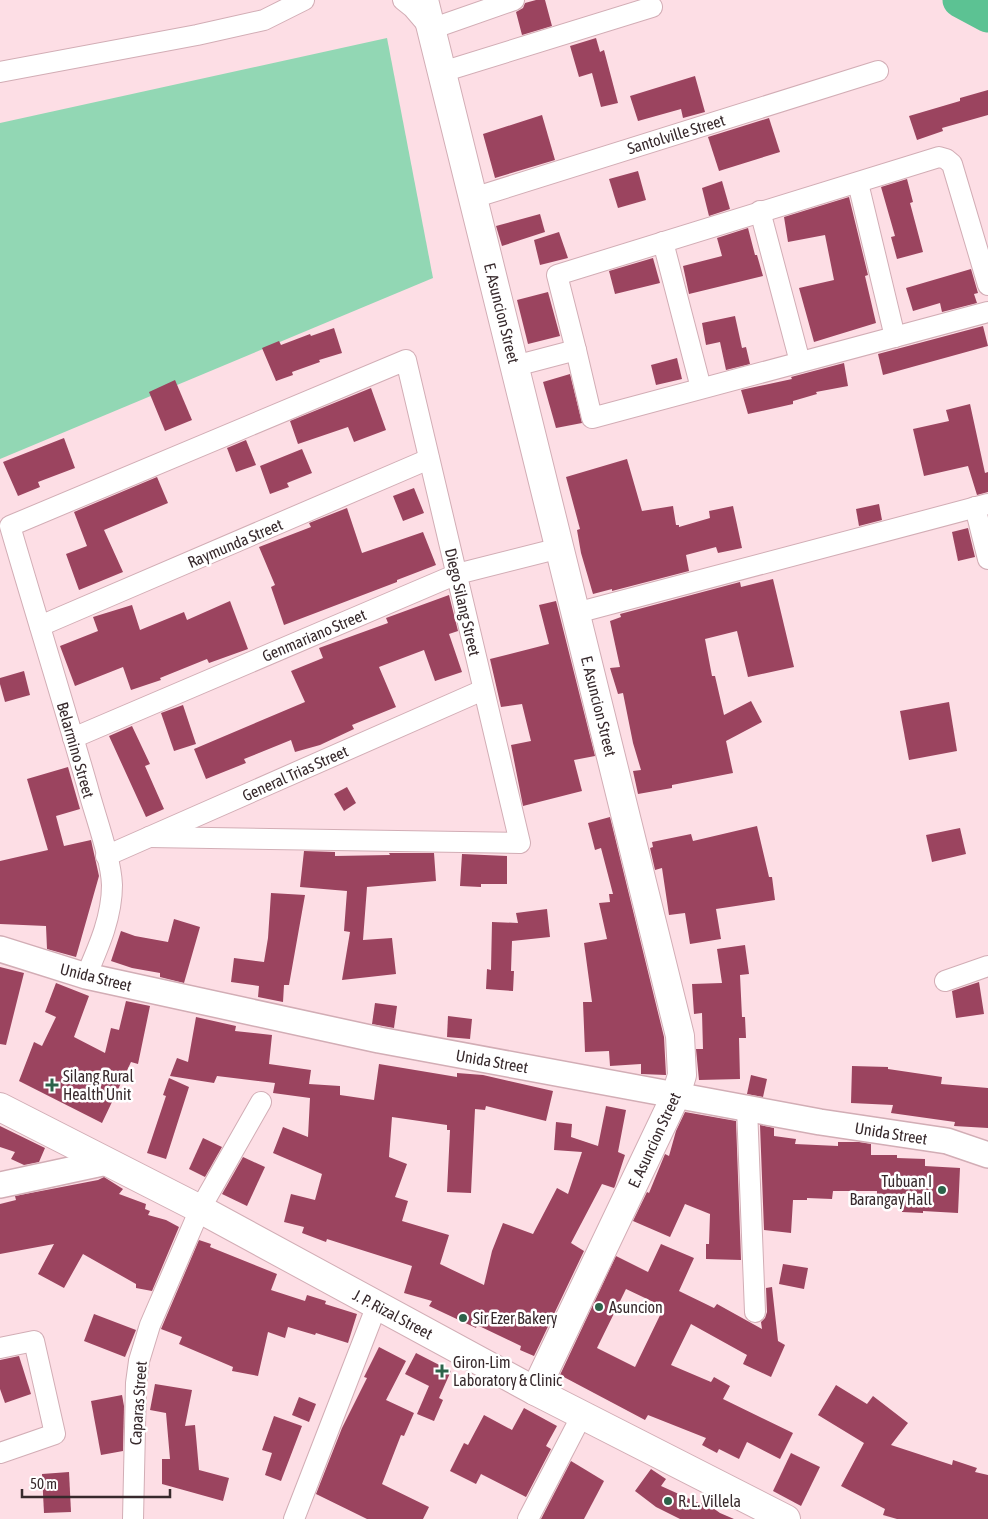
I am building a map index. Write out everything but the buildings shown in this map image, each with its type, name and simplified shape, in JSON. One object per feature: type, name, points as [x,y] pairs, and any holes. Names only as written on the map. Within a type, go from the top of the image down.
[{"type":"main road","name":"E. Asuncion Street","points":[[424,0],[680,1036],[682,1075],[676,1095],[535,1391]]},
{"type":"main road","name":"J. P. Rizal Street","points":[[0,1107],[200,1209],[535,1391],[772,1516]]},
{"type":"street","points":[[0,72],[197,35],[264,20],[304,0]]},
{"type":"street","points":[[403,0],[413,8],[431,29],[514,0]]},
{"type":"street","points":[[442,72],[652,7]]},
{"type":"street","name":"Santolville Street","points":[[473,198],[878,71]]},
{"type":"street","points":[[988,285],[952,164],[946,158],[939,156],[858,183],[760,211],[557,275],[592,418],[988,312]]},
{"type":"street","points":[[858,183],[895,337]]},
{"type":"street","points":[[760,211],[800,362]]},
{"type":"street","points":[[663,242],[702,388]]},
{"type":"street","points":[[515,366],[576,350]]},
{"type":"street","name":"Diego Silang Street","points":[[10,526],[406,360],[520,843],[149,837]]},
{"type":"street","name":"Raymunda Street","points":[[40,626],[430,459]]},
{"type":"street","points":[[576,613],[982,506],[988,559]]},
{"type":"street","name":"Belarmino Street","points":[[10,526],[73,738],[112,883],[110,909],[104,932],[86,976]]},
{"type":"street","name":"Genmariano Street","points":[[73,738],[457,574],[560,548]]},
{"type":"street","name":"General Trias Street","points":[[106,856],[483,690]]},
{"type":"street","name":"Unida Street","points":[[0,950],[86,976],[379,1040],[820,1122],[947,1141],[986,1151]]},
{"type":"street","points":[[945,981],[988,966]]},
{"type":"street","name":"Caparas Street","points":[[133,1519],[136,1383],[139,1361],[150,1325],[200,1209],[262,1102]]},
{"type":"street","points":[[747,1108],[755,1312]]},
{"type":"street","points":[[0,1185],[107,1162]]},
{"type":"street","points":[[294,1519],[377,1305]]},
{"type":"street","points":[[0,1348],[34,1341],[55,1434],[0,1452]]},
{"type":"street","points":[[528,1519],[582,1415]]},
{"type":"green space","points":[[387,38],[433,278],[0,459],[0,123]]},
{"type":"waterway","points":[[960,0],[988,15]]},
{"type":"place","name":"Silang Rural Health Unit","points":[[52,1085]]},
{"type":"place","name":"Tubuan I Barangay Hall","points":[[942,1190]]},
{"type":"place","name":"Asuncion","points":[[599,1307]]},
{"type":"place","name":"Sir Ezer Bakery","points":[[463,1318]]},
{"type":"place","name":"Giron-Lim Laboratory & Clinic","points":[[442,1371]]},
{"type":"place","name":"R. L. Villela","points":[[668,1501]]}]
